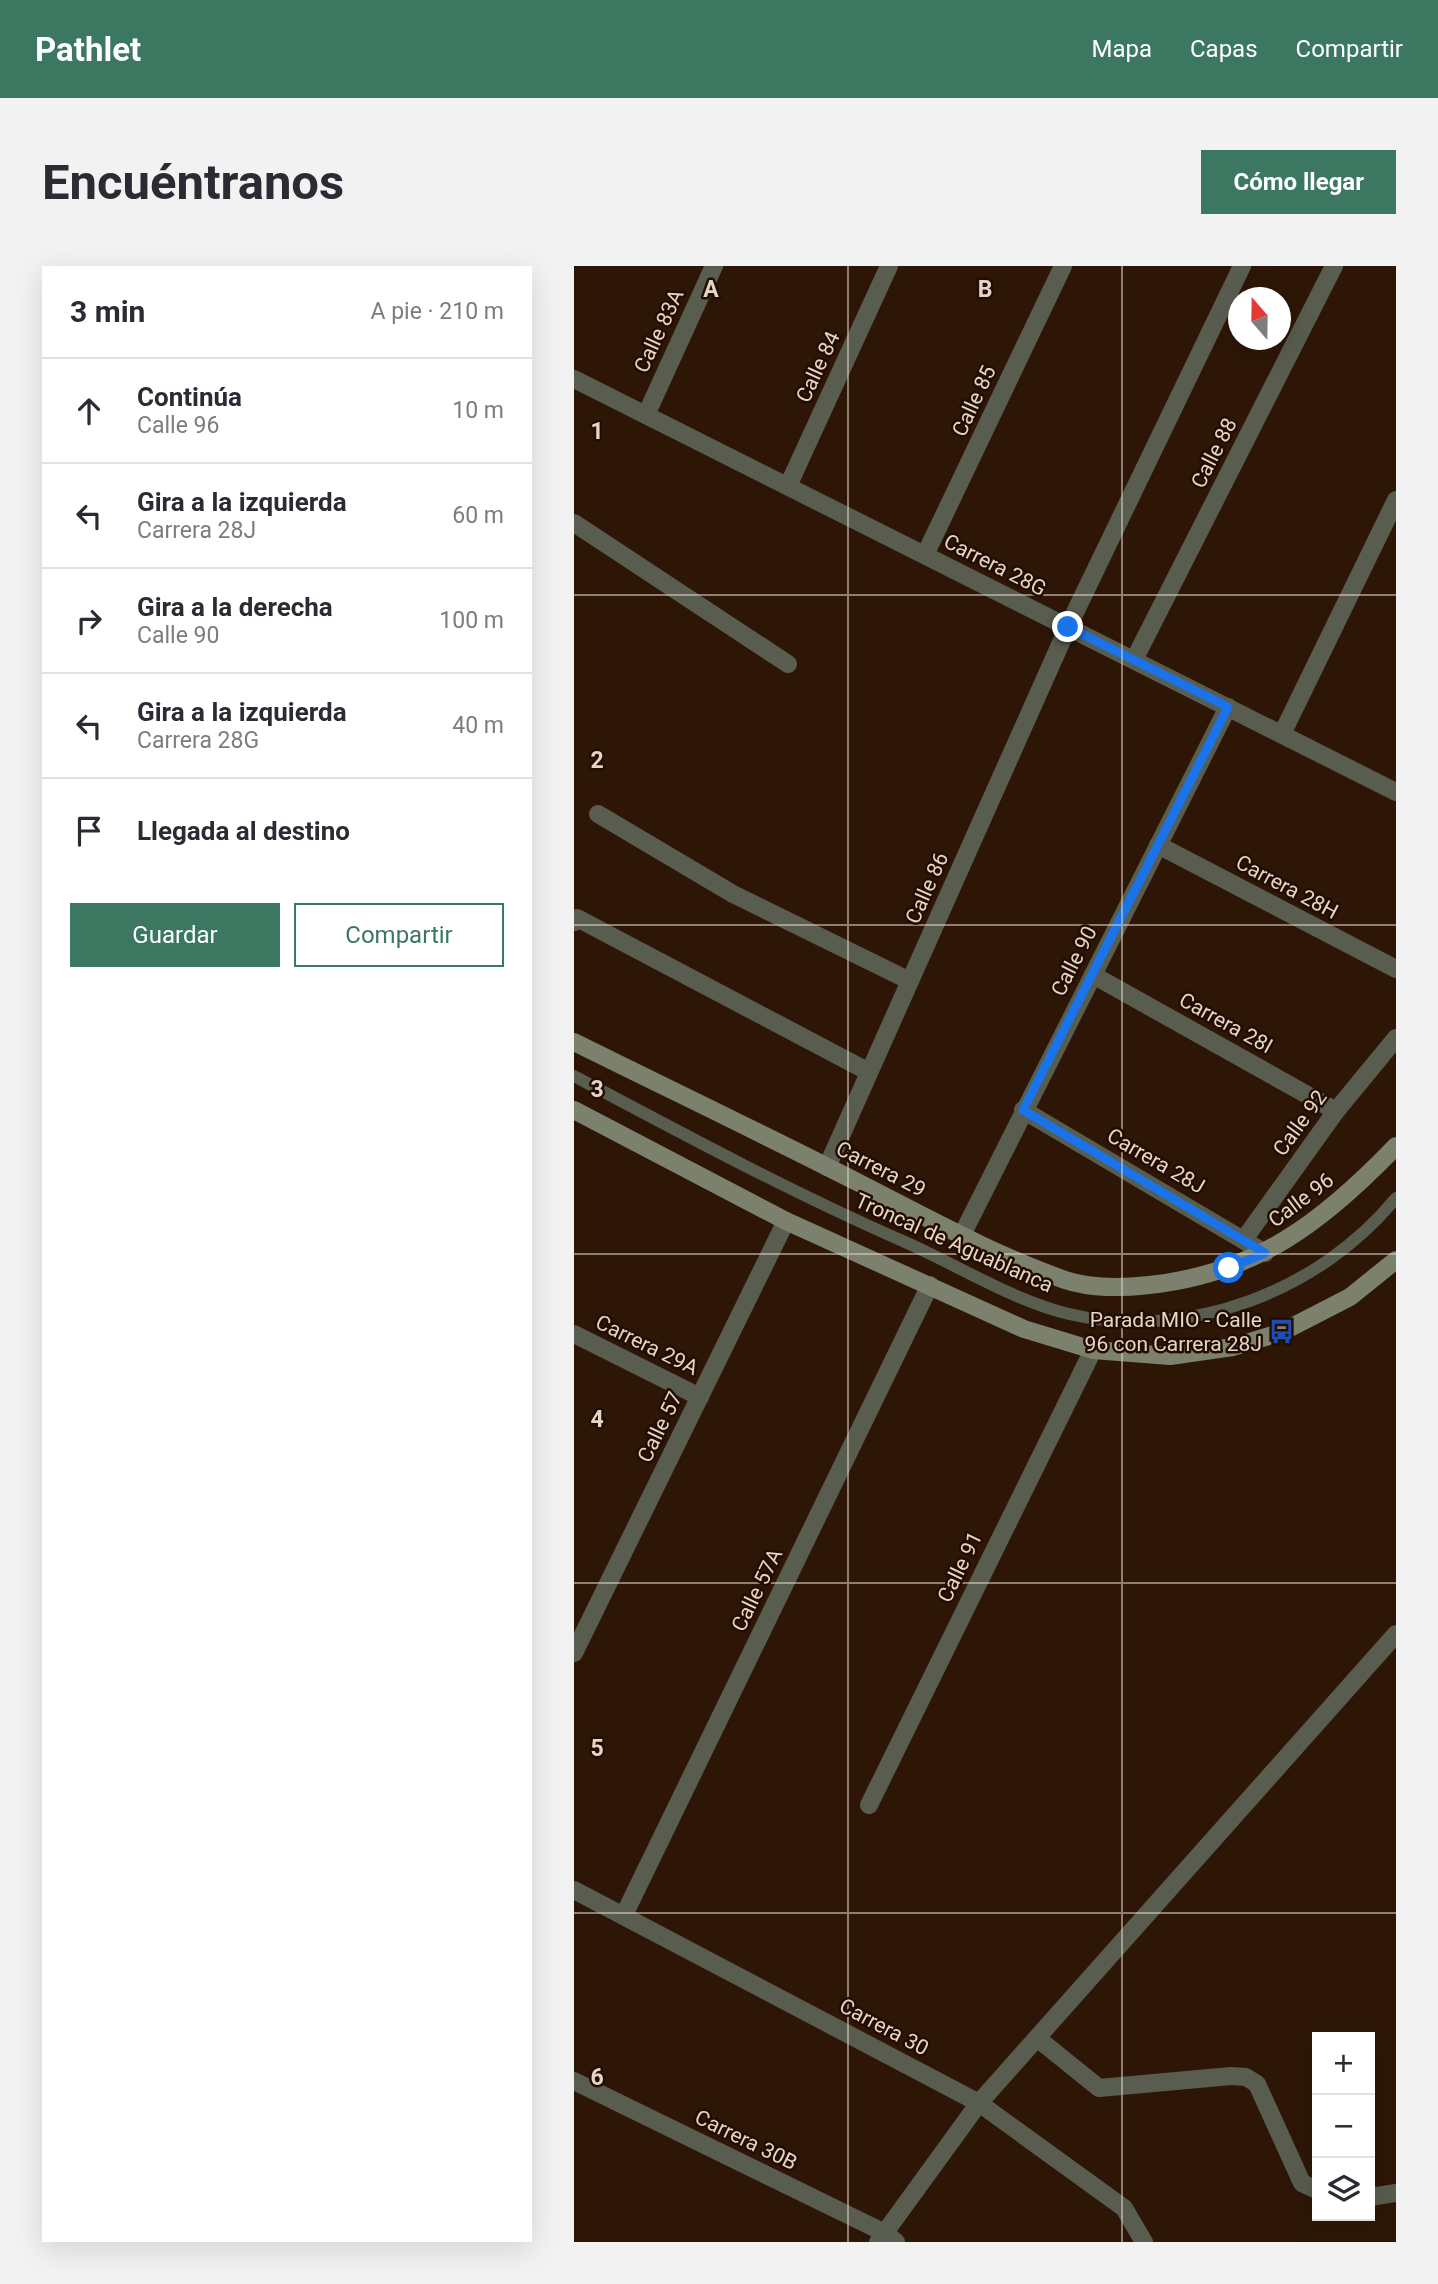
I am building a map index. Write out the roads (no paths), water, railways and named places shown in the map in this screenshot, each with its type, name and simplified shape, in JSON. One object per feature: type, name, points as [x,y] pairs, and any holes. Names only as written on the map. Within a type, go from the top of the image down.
[{"type":"street","name":"Calle 83A","points":[[646,415],[714,266]]},
{"type":"street","name":"Calle 84","points":[[788,486],[889,266]]},
{"type":"street","name":"Calle 85","points":[[925,555],[1063,266]]},
{"type":"street","name":"Calle 86","points":[[827,1167],[1068,627],[1242,266]]},
{"type":"street","name":"Calle 88","points":[[1134,660],[1334,266]]},
{"type":"street","name":"Carrera 28G","points":[[574,379],[1396,792]]},
{"type":"street","points":[[1282,734],[1396,500]]},
{"type":"street","points":[[574,523],[788,664]]},
{"type":"street","name":"Calle 90","points":[[961,1235],[1228,707]]},
{"type":"street","points":[[598,814],[733,894],[910,981]]},
{"type":"street","name":"Carrera 28H","points":[[1158,845],[1396,970]]},
{"type":"street","points":[[574,922],[577,918],[869,1072]]},
{"type":"street","name":"Carrera 28I","points":[[1093,975],[1336,1111]]},
{"type":"street","name":"Calle 92","points":[[1245,1238],[1336,1111],[1396,1038]]},
{"type":"street","name":"Carrera 29","points":[[574,1042],[961,1235],[1067,1280],[1116,1288],[1180,1282]]},
{"type":"street","points":[[574,1110],[786,1221],[930,1284],[1024,1329],[1093,1350],[1170,1356],[1233,1347],[1282,1332],[1350,1297],[1396,1260]]},
{"type":"street","name":"Carrera 28J","points":[[1023,1110],[1245,1238],[1265,1253]]},
{"type":"street","name":"Calle 96","points":[[1180,1282],[1229,1268],[1265,1253],[1314,1224],[1360,1184],[1396,1146]]},
{"type":"street","name":"Calle 57","points":[[574,1653],[786,1221]]},
{"type":"street","name":"Calle 57A","points":[[624,1915],[930,1284]]},
{"type":"street","name":"Carrera 29A","points":[[574,1334],[700,1397]]},
{"type":"street","name":"Calle 91","points":[[869,1805],[1093,1350]]},
{"type":"street","points":[[886,2239],[979,2103],[1396,1634]]},
{"type":"street","name":"Carrera 30","points":[[574,1890],[979,2103],[1124,2208],[1144,2242]]},
{"type":"street","points":[[1037,2038],[1100,2088],[1231,2076],[1246,2077],[1257,2084],[1302,2183],[1312,2188]]},
{"type":"street","name":"Carrera 30B","points":[[574,2081],[886,2239]]},
{"type":"street","points":[[1375,2196],[1396,2193]]},
{"type":"lane","name":"Troncal de Aguablanca","points":[[574,1076],[808,1199],[946,1260],[1019,1296],[1069,1314],[1106,1320],[1150,1321],[1188,1317],[1233,1307],[1274,1292],[1314,1271],[1351,1245],[1396,1198]]},
{"type":"place","name":"Parada MIO - Calle 96 con Carrera 28J","points":[[1282,1332]]}]
